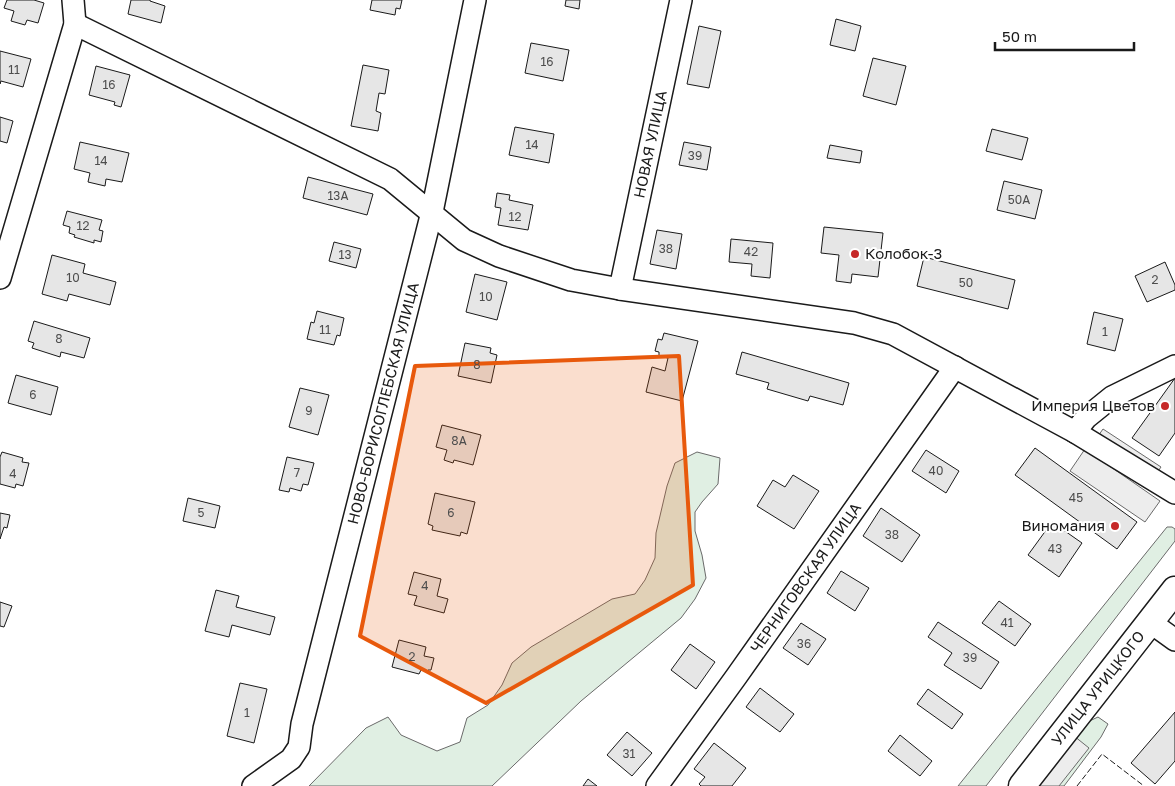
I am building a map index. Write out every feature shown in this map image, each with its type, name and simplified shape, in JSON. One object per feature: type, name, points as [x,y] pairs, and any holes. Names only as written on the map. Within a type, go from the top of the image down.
[{"type":"main road","name":"УЛИЦА УРИЦКОГО","points":[[1022,786],[1175,590]]},
{"type":"street","points":[[0,278],[75,24],[73,0]]},
{"type":"street","name":"НОВО-БОРИСОГЛЕБСКАЯ УЛИЦА","points":[[253,786],[291,759],[299,746],[305,714],[432,212],[475,0]]},
{"type":"street","name":"НОВАЯ УЛИЦА","points":[[620,289],[681,0]]},
{"type":"street","points":[[75,24],[390,179],[464,240],[499,256],[571,280],[620,289],[854,323],[893,334],[1075,432],[1175,493]]},
{"type":"street","points":[[1075,432],[1086,418],[1112,397],[1175,366]]},
{"type":"street","name":"ЧЕРНИГОВСКАЯ УЛИЦА","points":[[657,786],[736,678],[955,367]]},
{"type":"street","points":[[1150,622],[1175,640]]},
{"type":"highlighted area","points":[[679,356],[693,585],[486,703],[360,636],[415,366]]},
{"type":"green space","points":[[697,452],[720,458],[718,484],[695,512],[695,531],[706,578],[695,599],[681,618],[581,701],[492,786],[309,786],[366,728],[388,717],[401,735],[437,751],[460,742],[467,718],[488,705],[502,685],[512,663],[531,647],[612,599],[635,594],[645,580],[655,558],[656,533],[667,486],[675,463]]},
{"type":"green space","points":[[1167,527],[1175,529],[1175,541],[986,786],[958,786]]},
{"type":"green space","points":[[1098,717],[1108,724],[1101,737],[1064,786],[1035,786],[1081,725]]},
{"type":"shaded area","points":[[1103,429],[1161,467],[1154,477],[1096,439]]},
{"type":"shaded area","points":[[1085,449],[1160,501],[1145,522],[1070,471]]},
{"type":"shaded area","points":[[1074,736],[1089,748],[1059,786],[1035,786]]},
{"type":"building","points":[[7,0],[34,0],[44,3],[38,23],[27,20],[25,25],[11,21],[14,11],[4,8]]},
{"type":"building","points":[[131,0],[150,0],[165,6],[161,23],[128,14]]},
{"type":"building","points":[[372,0],[402,0],[400,9],[396,8],[395,15],[370,10]]},
{"type":"building","points":[[566,0],[580,0],[579,9],[565,6]]},
{"type":"building","points":[[836,19],[861,26],[855,51],[830,45]]},
{"type":"building","points":[[699,26],[721,31],[709,88],[687,84]]},
{"type":"building","points":[[531,43],[569,50],[563,81],[525,73]]},
{"type":"building","points":[[0,51],[31,59],[23,87],[1,81],[0,84]]},
{"type":"building","points":[[873,58],[906,66],[896,105],[863,96]]},
{"type":"building","points":[[363,65],[389,70],[385,94],[379,93],[376,111],[381,113],[378,131],[351,126]]},
{"type":"building","points":[[96,66],[130,75],[121,107],[114,105],[115,102],[89,95]]},
{"type":"building","points":[[0,117],[13,121],[7,143],[0,141]]},
{"type":"building","points":[[515,127],[554,134],[549,163],[509,155]]},
{"type":"building","points":[[992,129],[1028,138],[1022,160],[986,151]]},
{"type":"building","points":[[80,142],[129,153],[122,182],[106,179],[105,186],[88,182],[90,173],[74,169]]},
{"type":"building","points":[[684,142],[711,147],[707,170],[679,165]]},
{"type":"building","points":[[830,145],[862,151],[860,163],[827,158]]},
{"type":"building","points":[[308,177],[373,194],[367,215],[303,198]]},
{"type":"building","points":[[1004,181],[1042,190],[1035,219],[997,210]]},
{"type":"building","points":[[497,193],[510,195],[509,200],[533,205],[528,230],[498,225],[501,208],[495,207]]},
{"type":"building","points":[[67,211],[102,220],[99,230],[103,231],[101,242],[94,240],[94,243],[74,237],[75,235],[69,233],[70,227],[63,225]]},
{"type":"building","name":"Колобок-3","points":[[824,227],[883,233],[878,277],[852,274],[851,283],[836,281],[839,255],[821,253]]},
{"type":"building","points":[[657,230],[682,234],[676,269],[650,264]]},
{"type":"building","points":[[731,239],[773,243],[770,278],[751,276],[752,264],[729,262]]},
{"type":"building","points":[[334,242],[361,249],[356,268],[329,261]]},
{"type":"building","points":[[52,255],[85,264],[83,273],[116,282],[110,305],[69,294],[67,301],[42,294]]},
{"type":"building","points":[[924,257],[1015,280],[1008,309],[917,286]]},
{"type":"building","points":[[1165,262],[1175,285],[1175,290],[1147,302],[1135,276]]},
{"type":"building","points":[[475,274],[507,282],[497,320],[466,312]]},
{"type":"building","points":[[317,311],[344,318],[340,336],[337,335],[334,345],[307,339],[311,322],[314,323]]},
{"type":"building","points":[[1094,312],[1123,319],[1115,351],[1087,344]]},
{"type":"building","points":[[34,321],[90,338],[84,358],[61,352],[60,357],[32,348],[34,343],[28,341]]},
{"type":"building","points":[[664,333],[698,341],[682,401],[646,392],[652,367],[665,371],[668,358],[659,356],[659,352],[655,351],[658,339],[662,340]]},
{"type":"building","points":[[465,343],[491,348],[490,353],[497,355],[491,383],[458,376]]},
{"type":"building","points":[[742,352],[849,383],[843,405],[810,396],[808,401],[767,389],[769,383],[736,374]]},
{"type":"building","points":[[16,375],[58,387],[51,415],[8,403]]},
{"type":"building","name":"Империя Цветов","points":[[1175,378],[1175,433],[1159,456],[1132,438]]},
{"type":"building","points":[[300,388],[329,395],[318,435],[289,427]]},
{"type":"building","points":[[442,425],[481,435],[473,465],[454,460],[453,463],[444,460],[447,450],[436,447]]},
{"type":"building","points":[[1035,448],[1137,522],[1117,549],[1015,475]]},
{"type":"building","points":[[926,450],[959,471],[946,493],[912,471]]},
{"type":"building","points":[[2,452],[23,458],[22,462],[29,463],[23,486],[16,484],[15,488],[0,484],[0,457]]},
{"type":"building","points":[[287,457],[314,463],[308,485],[303,484],[301,491],[290,488],[289,492],[279,490]]},
{"type":"building","points":[[793,475],[819,491],[794,529],[757,506],[773,480],[785,487]]},
{"type":"building","points":[[435,493],[475,502],[467,534],[461,532],[460,536],[432,530],[433,526],[428,524]]},
{"type":"building","points":[[188,498],[220,506],[215,528],[183,521]]},
{"type":"building","points":[[881,508],[920,535],[902,562],[863,536]]},
{"type":"building","points":[[0,513],[10,515],[7,528],[4,527],[0,539]]},
{"type":"building","points":[[1052,522],[1082,543],[1059,577],[1028,555]]},
{"type":"building","points":[[841,571],[869,588],[855,611],[827,593]]},
{"type":"building","points":[[414,572],[441,579],[437,596],[448,599],[444,613],[414,605],[417,596],[408,594]]},
{"type":"building","points":[[216,590],[239,596],[236,607],[275,617],[270,635],[232,625],[229,637],[205,631]]},
{"type":"building","points":[[999,601],[1031,624],[1015,646],[982,623]]},
{"type":"building","points":[[0,602],[12,606],[4,627],[0,626]]},
{"type":"building","points":[[938,622],[999,662],[981,689],[944,665],[952,653],[928,637]]},
{"type":"building","points":[[801,623],[826,639],[808,665],[783,648]]},
{"type":"building","points":[[399,640],[426,647],[424,656],[434,658],[431,670],[428,670],[428,672],[421,670],[419,674],[392,667]]},
{"type":"building","points":[[690,644],[715,662],[696,689],[671,670]]},
{"type":"building","points":[[240,683],[267,689],[254,743],[227,736]]},
{"type":"building","points":[[760,688],[794,714],[780,732],[746,707]]},
{"type":"building","points":[[928,689],[963,714],[952,729],[917,704]]},
{"type":"building","points":[[1175,712],[1175,761],[1155,784],[1131,763]]},
{"type":"building","points":[[627,732],[652,753],[632,776],[607,755]]},
{"type":"building","points":[[900,735],[932,761],[920,776],[888,751]]},
{"type":"building","points":[[714,743],[746,768],[732,786],[701,786],[699,784],[705,777],[694,769]]},
{"type":"building","points":[[588,779],[597,786],[583,786]]},
{"type":"fence","points":[[1077,786],[1102,754],[1144,786]]},
{"type":"place","name":"Колобок-3","points":[[855,254]]},
{"type":"place","name":"Империя Цветов","points":[[1165,406]]},
{"type":"place","name":"Виномания","points":[[1115,526]]}]
